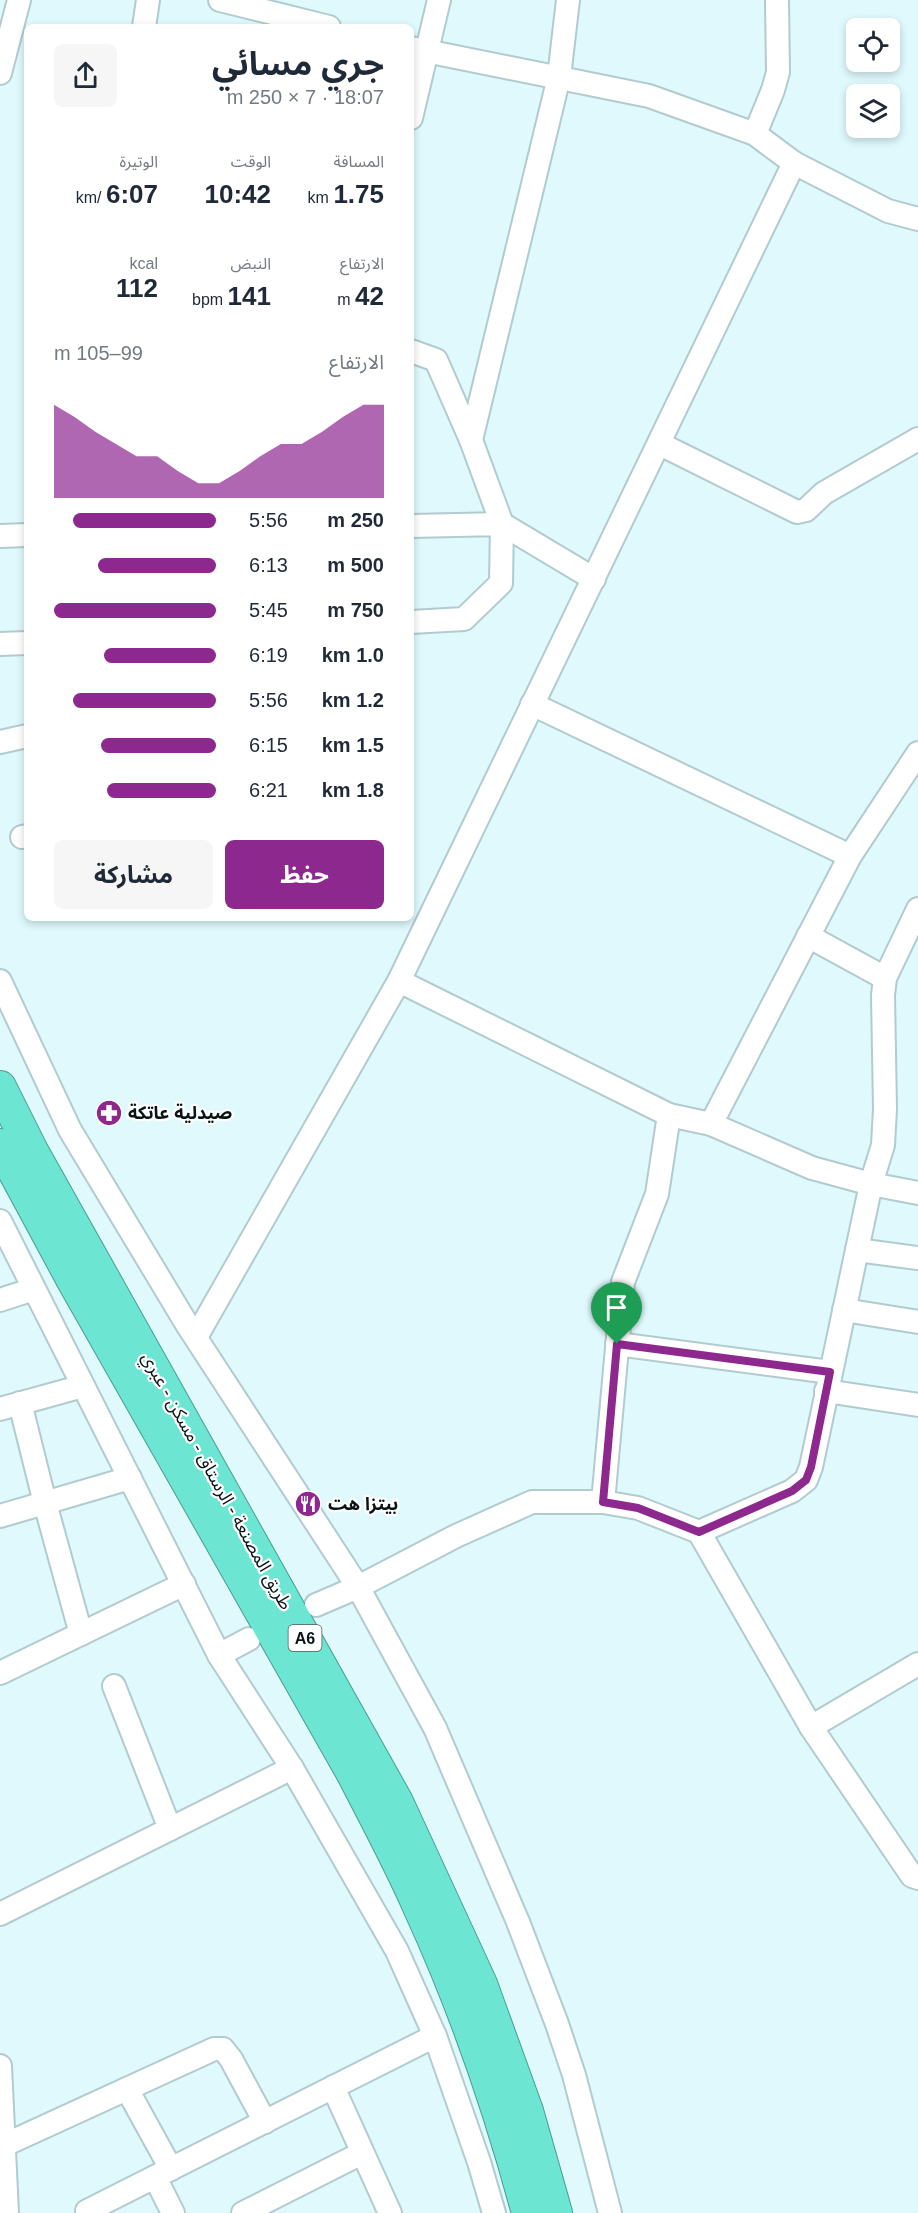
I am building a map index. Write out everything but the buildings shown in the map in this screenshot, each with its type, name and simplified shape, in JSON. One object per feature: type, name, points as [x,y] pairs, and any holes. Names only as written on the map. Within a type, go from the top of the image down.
[{"type":"highway","name":"طريق المصنعة - الرستاق - مسكن - عبري","points":[[0,1088],[38,1161],[397,1802],[481,1984],[527,2110],[556,2213]]},
{"type":"highway","name":"طريق المصنعة - الرستاق - مسكن - عبري","points":[[0,1145],[384,1834],[421,1909],[472,2034],[502,2121],[528,2213]]},
{"type":"street","points":[[0,73],[19,0]]},
{"type":"street","points":[[144,24],[148,0]]},
{"type":"street","points":[[220,0],[290,15],[319,24]]},
{"type":"street","points":[[414,92],[419,50],[439,0]]},
{"type":"street","points":[[471,440],[559,77],[568,0]]},
{"type":"street","points":[[755,134],[778,72],[777,0]]},
{"type":"street","points":[[419,50],[649,96],[755,134],[794,163],[888,211],[918,219]]},
{"type":"street","points":[[196,1337],[399,981],[794,163]]},
{"type":"street","points":[[414,352],[436,360],[471,440],[502,524],[501,583],[464,619],[414,622]]},
{"type":"street","points":[[660,444],[797,512],[806,510],[824,493],[918,439]]},
{"type":"street","points":[[414,526],[502,524],[594,579]]},
{"type":"street","points":[[0,536],[24,535]]},
{"type":"street","points":[[0,644],[24,643]]},
{"type":"street","points":[[532,704],[850,856]]},
{"type":"street","points":[[0,742],[24,737]]},
{"type":"street","points":[[711,1124],[850,856],[918,753]]},
{"type":"street","points":[[699,1532],[792,1491],[806,1480],[811,1467],[857,1250],[883,1145],[885,978],[918,909]]},
{"type":"street","points":[[808,936],[885,978]]},
{"type":"street","points":[[0,981],[70,1130],[196,1337],[358,1587],[435,1728],[518,1922],[557,2024],[574,2075],[609,2213]]},
{"type":"street","points":[[399,981],[669,1115],[711,1124],[812,1168],[918,1193]]},
{"type":"street","points":[[603,1502],[623,1282],[657,1194],[669,1115]]},
{"type":"street","points":[[0,1221],[219,1655],[292,1768],[397,1951],[435,2036],[479,2162],[494,2213]]},
{"type":"street","points":[[857,1250],[918,1258]]},
{"type":"street","points":[[0,1300],[34,1289]]},
{"type":"street","points":[[844,1310],[918,1322]]},
{"type":"street","points":[[617,1344],[828,1382],[918,1405]]},
{"type":"street","points":[[81,1634],[45,1503],[10,1406],[83,1386]]},
{"type":"street","points":[[0,1516],[130,1478]]},
{"type":"street","points":[[316,1605],[358,1587],[456,1536],[532,1502],[603,1502],[638,1508],[699,1532],[811,1727],[912,1876],[918,1878]]},
{"type":"street","points":[[0,1673],[184,1584]]},
{"type":"street","points":[[219,1655],[249,1639]]},
{"type":"street","points":[[811,1727],[918,1664]]},
{"type":"street","points":[[114,1686],[170,1829]]},
{"type":"street","points":[[0,1914],[292,1768]]},
{"type":"street","points":[[87,2211],[435,2036]]},
{"type":"street","points":[[2,2147],[214,2049],[223,2049],[231,2059],[265,2122]]},
{"type":"street","points":[[0,2066],[2,2147],[8,2213]]},
{"type":"street","points":[[333,2088],[390,2213]]},
{"type":"street","points":[[127,2089],[163,2173],[173,2213]]},
{"type":"street","points":[[243,2213],[278,2204],[362,2153]]},
{"type":"place","name":"صيدلية عاتكة","points":[[109,1113]]},
{"type":"place","name":"بيتزا هت","points":[[308,1504]]},
{"type":"route","points":[[617,1344],[830,1372],[811,1467],[806,1480],[792,1491],[699,1532],[638,1508],[603,1502],[617,1344]]}]
